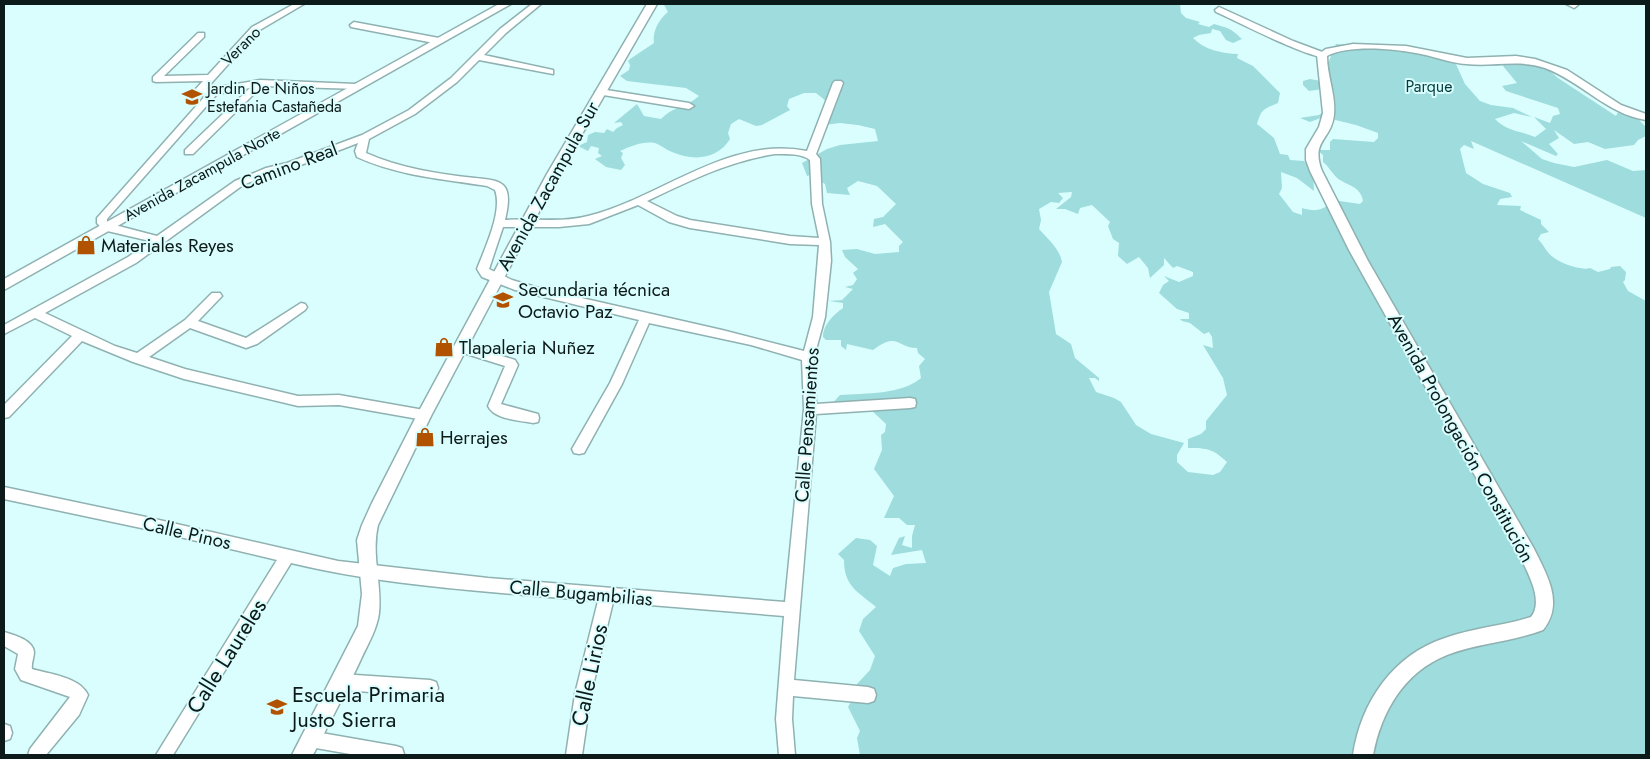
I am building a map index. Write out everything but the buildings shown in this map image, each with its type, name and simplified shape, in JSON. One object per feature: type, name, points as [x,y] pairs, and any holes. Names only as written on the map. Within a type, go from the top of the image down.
[{"type":"main road","name":"Avenida Zacampula Norte","points":[[4,285],[506,4]]},
{"type":"main road","name":"Avenida Zacampula Sur","points":[[302,755],[341,682],[367,627],[370,614],[370,572],[366,553],[370,525],[424,414],[600,92],[652,4]]},
{"type":"main road","points":[[1322,55],[1328,51],[1344,47],[1412,49],[1466,60],[1509,58],[1529,60],[1574,78],[1618,107],[1645,118]]},
{"type":"main road","name":"Avenida Prolongación Constitución","points":[[1322,55],[1328,99],[1327,121],[1311,152],[1320,182],[1352,245],[1444,403],[1531,562],[1545,600],[1545,610],[1537,624],[1445,647],[1418,658],[1397,678],[1381,701],[1370,726],[1363,755]]},
{"type":"street","name":"Verano","points":[[214,92],[198,92],[247,37],[265,22],[300,4]]},
{"type":"street","name":"Camino Real","points":[[4,330],[132,260],[192,215],[246,180],[365,137],[412,112],[427,102],[478,57],[503,31],[537,4]]},
{"type":"street","points":[[1219,10],[1274,36],[1322,55]]},
{"type":"street","points":[[354,24],[439,41]]},
{"type":"street","points":[[201,35],[156,80],[210,78]]},
{"type":"street","points":[[478,57],[550,72]]},
{"type":"street","points":[[160,240],[107,227],[102,223],[106,213],[179,134],[214,92],[260,83],[356,87]]},
{"type":"street","points":[[189,152],[260,83]]},
{"type":"street","points":[[498,224],[559,223],[589,220],[639,201],[698,172],[745,157],[775,151],[792,151],[811,155],[838,83]]},
{"type":"street","points":[[600,92],[689,106]]},
{"type":"street","points":[[365,137],[360,151],[361,155],[368,158],[391,166],[496,185],[502,191],[498,224],[483,269],[486,274],[498,280],[645,319],[775,346],[808,357]]},
{"type":"street","name":"Calle Pensamientos","points":[[787,755],[784,719],[785,687],[810,410],[808,357],[819,317],[825,242],[817,204],[816,164],[811,155]]},
{"type":"street","points":[[639,201],[673,218],[690,224],[790,240],[825,242]]},
{"type":"street","points":[[137,359],[189,323],[216,296]]},
{"type":"street","points":[[189,323],[246,344],[301,307]]},
{"type":"street","points":[[36,314],[111,349],[184,374],[298,401],[339,400],[424,414]]},
{"type":"street","points":[[579,449],[616,384],[645,319]]},
{"type":"street","points":[[4,413],[81,334]]},
{"type":"street","points":[[461,348],[511,362],[512,365],[494,406],[500,411],[533,418]]},
{"type":"street","points":[[810,410],[910,403]]},
{"type":"street","name":"Calle Pinos","points":[[4,493],[146,523],[287,557],[338,568],[370,572]]},
{"type":"street","name":"Calle Laureles","points":[[164,755],[287,557]]},
{"type":"street","name":"Calle Bugambilias","points":[[370,572],[488,585],[793,610]]},
{"type":"street","name":"Calle Lirios","points":[[574,755],[576,735],[594,644],[607,595]]},
{"type":"street","points":[[4,639],[19,645],[26,651],[23,669],[27,675],[70,688],[80,695],[72,709],[36,755]]},
{"type":"street","points":[[341,682],[430,688]]},
{"type":"street","points":[[785,687],[868,695]]},
{"type":"street","points":[[310,739],[396,754]]},
{"type":"green space","name":"Parque","points":[[1180,4],[1181,13],[1186,18],[1209,27],[1214,24],[1232,30],[1242,39],[1233,43],[1226,40],[1220,31],[1212,29],[1211,33],[1193,38],[1197,42],[1214,50],[1238,54],[1237,58],[1253,66],[1280,93],[1278,103],[1263,110],[1257,124],[1274,138],[1280,154],[1288,155],[1290,160],[1304,161],[1313,171],[1314,191],[1297,178],[1281,172],[1282,188],[1279,194],[1293,212],[1302,215],[1302,208],[1319,210],[1333,200],[1360,204],[1363,201],[1362,196],[1357,190],[1335,176],[1323,162],[1323,155],[1317,150],[1330,150],[1330,142],[1333,139],[1374,142],[1378,138],[1378,133],[1356,125],[1323,117],[1310,122],[1300,118],[1319,115],[1328,108],[1323,89],[1309,91],[1303,85],[1303,81],[1310,79],[1321,81],[1330,77],[1324,73],[1336,44],[1416,48],[1450,58],[1455,62],[1465,84],[1480,101],[1491,105],[1513,108],[1532,117],[1514,113],[1495,119],[1499,123],[1535,137],[1546,129],[1534,117],[1550,123],[1553,116],[1560,114],[1558,108],[1506,91],[1502,86],[1517,83],[1503,66],[1512,57],[1543,65],[1558,78],[1616,116],[1618,112],[1639,120],[1646,127],[1646,136],[1638,140],[1634,145],[1605,149],[1588,142],[1574,144],[1554,130],[1559,138],[1549,144],[1558,154],[1556,156],[1521,141],[1542,159],[1554,163],[1574,167],[1607,160],[1633,171],[1646,170],[1646,218],[1471,141],[1474,149],[1464,145],[1460,149],[1466,173],[1483,184],[1510,193],[1512,197],[1500,199],[1497,205],[1521,206],[1520,210],[1541,220],[1541,224],[1549,232],[1541,234],[1538,239],[1551,255],[1560,262],[1571,266],[1590,268],[1598,272],[1620,266],[1626,272],[1623,282],[1628,291],[1646,301],[1646,755],[860,755],[857,738],[860,731],[848,707],[855,695],[857,684],[870,670],[875,656],[859,631],[863,619],[876,607],[849,582],[846,576],[844,560],[838,554],[856,538],[870,540],[877,546],[873,565],[890,576],[893,568],[906,564],[926,563],[922,550],[891,555],[899,538],[905,536],[902,545],[912,548],[912,536],[915,525],[907,525],[899,518],[884,518],[894,496],[874,469],[882,450],[881,435],[885,432],[886,424],[869,408],[831,405],[840,395],[883,392],[904,388],[913,384],[921,378],[919,366],[925,359],[918,353],[917,348],[893,341],[881,344],[873,350],[847,344],[846,350],[841,346],[841,340],[826,340],[823,337],[823,333],[830,320],[843,308],[843,303],[829,301],[842,300],[853,289],[845,287],[853,285],[857,279],[853,273],[858,269],[845,257],[842,250],[857,249],[875,254],[899,252],[899,246],[903,242],[885,224],[873,227],[874,219],[883,217],[896,204],[877,186],[858,181],[847,188],[850,195],[827,193],[825,184],[810,175],[807,176],[802,163],[827,149],[840,145],[878,141],[875,129],[840,123],[824,125],[820,122],[832,113],[832,106],[816,93],[804,93],[789,99],[787,106],[790,110],[762,125],[756,126],[739,119],[731,124],[728,133],[730,139],[725,146],[704,157],[688,157],[670,151],[655,143],[642,143],[620,151],[623,153],[621,158],[625,165],[621,170],[606,167],[595,159],[602,156],[598,153],[599,148],[591,146],[588,151],[578,146],[587,142],[588,135],[595,132],[604,133],[607,129],[613,132],[623,125],[621,122],[614,123],[637,104],[644,116],[661,119],[699,96],[686,88],[627,81],[620,76],[629,70],[630,65],[628,61],[630,59],[654,43],[654,34],[657,26],[668,12],[664,5]],"holes":[[[1072,192],[1071,197],[1056,209],[1065,209],[1078,214],[1080,208],[1092,205],[1110,222],[1108,226],[1113,239],[1119,243],[1118,256],[1127,264],[1139,257],[1148,268],[1150,278],[1164,265],[1164,258],[1173,268],[1177,266],[1193,272],[1193,276],[1179,282],[1164,276],[1169,281],[1163,285],[1159,293],[1177,309],[1189,313],[1189,319],[1180,319],[1182,321],[1190,323],[1204,334],[1209,332],[1212,337],[1213,348],[1203,345],[1223,378],[1227,395],[1206,421],[1206,429],[1201,434],[1188,439],[1188,448],[1205,449],[1218,454],[1227,462],[1220,472],[1213,475],[1188,472],[1177,462],[1177,455],[1184,443],[1151,434],[1136,425],[1121,402],[1096,392],[1089,378],[1095,378],[1099,381],[1099,378],[1075,358],[1071,344],[1056,334],[1049,292],[1062,262],[1056,248],[1039,229],[1041,220],[1039,209],[1051,202],[1059,203],[1063,198],[1058,193]]]},
{"type":"place","name":"Jardin De Niños Estefania Castañeda","points":[[192,97]]},
{"type":"place","name":"Materiales Reyes","points":[[86,245]]},
{"type":"place","name":"Secundaria técnica Octavio Paz","points":[[503,300]]},
{"type":"place","name":"Tlapaleria Nuñez","points":[[444,347]]},
{"type":"place","name":"Herrajes","points":[[425,437]]},
{"type":"place","name":"Escuela Primaria Justo Sierra","points":[[277,707]]}]
